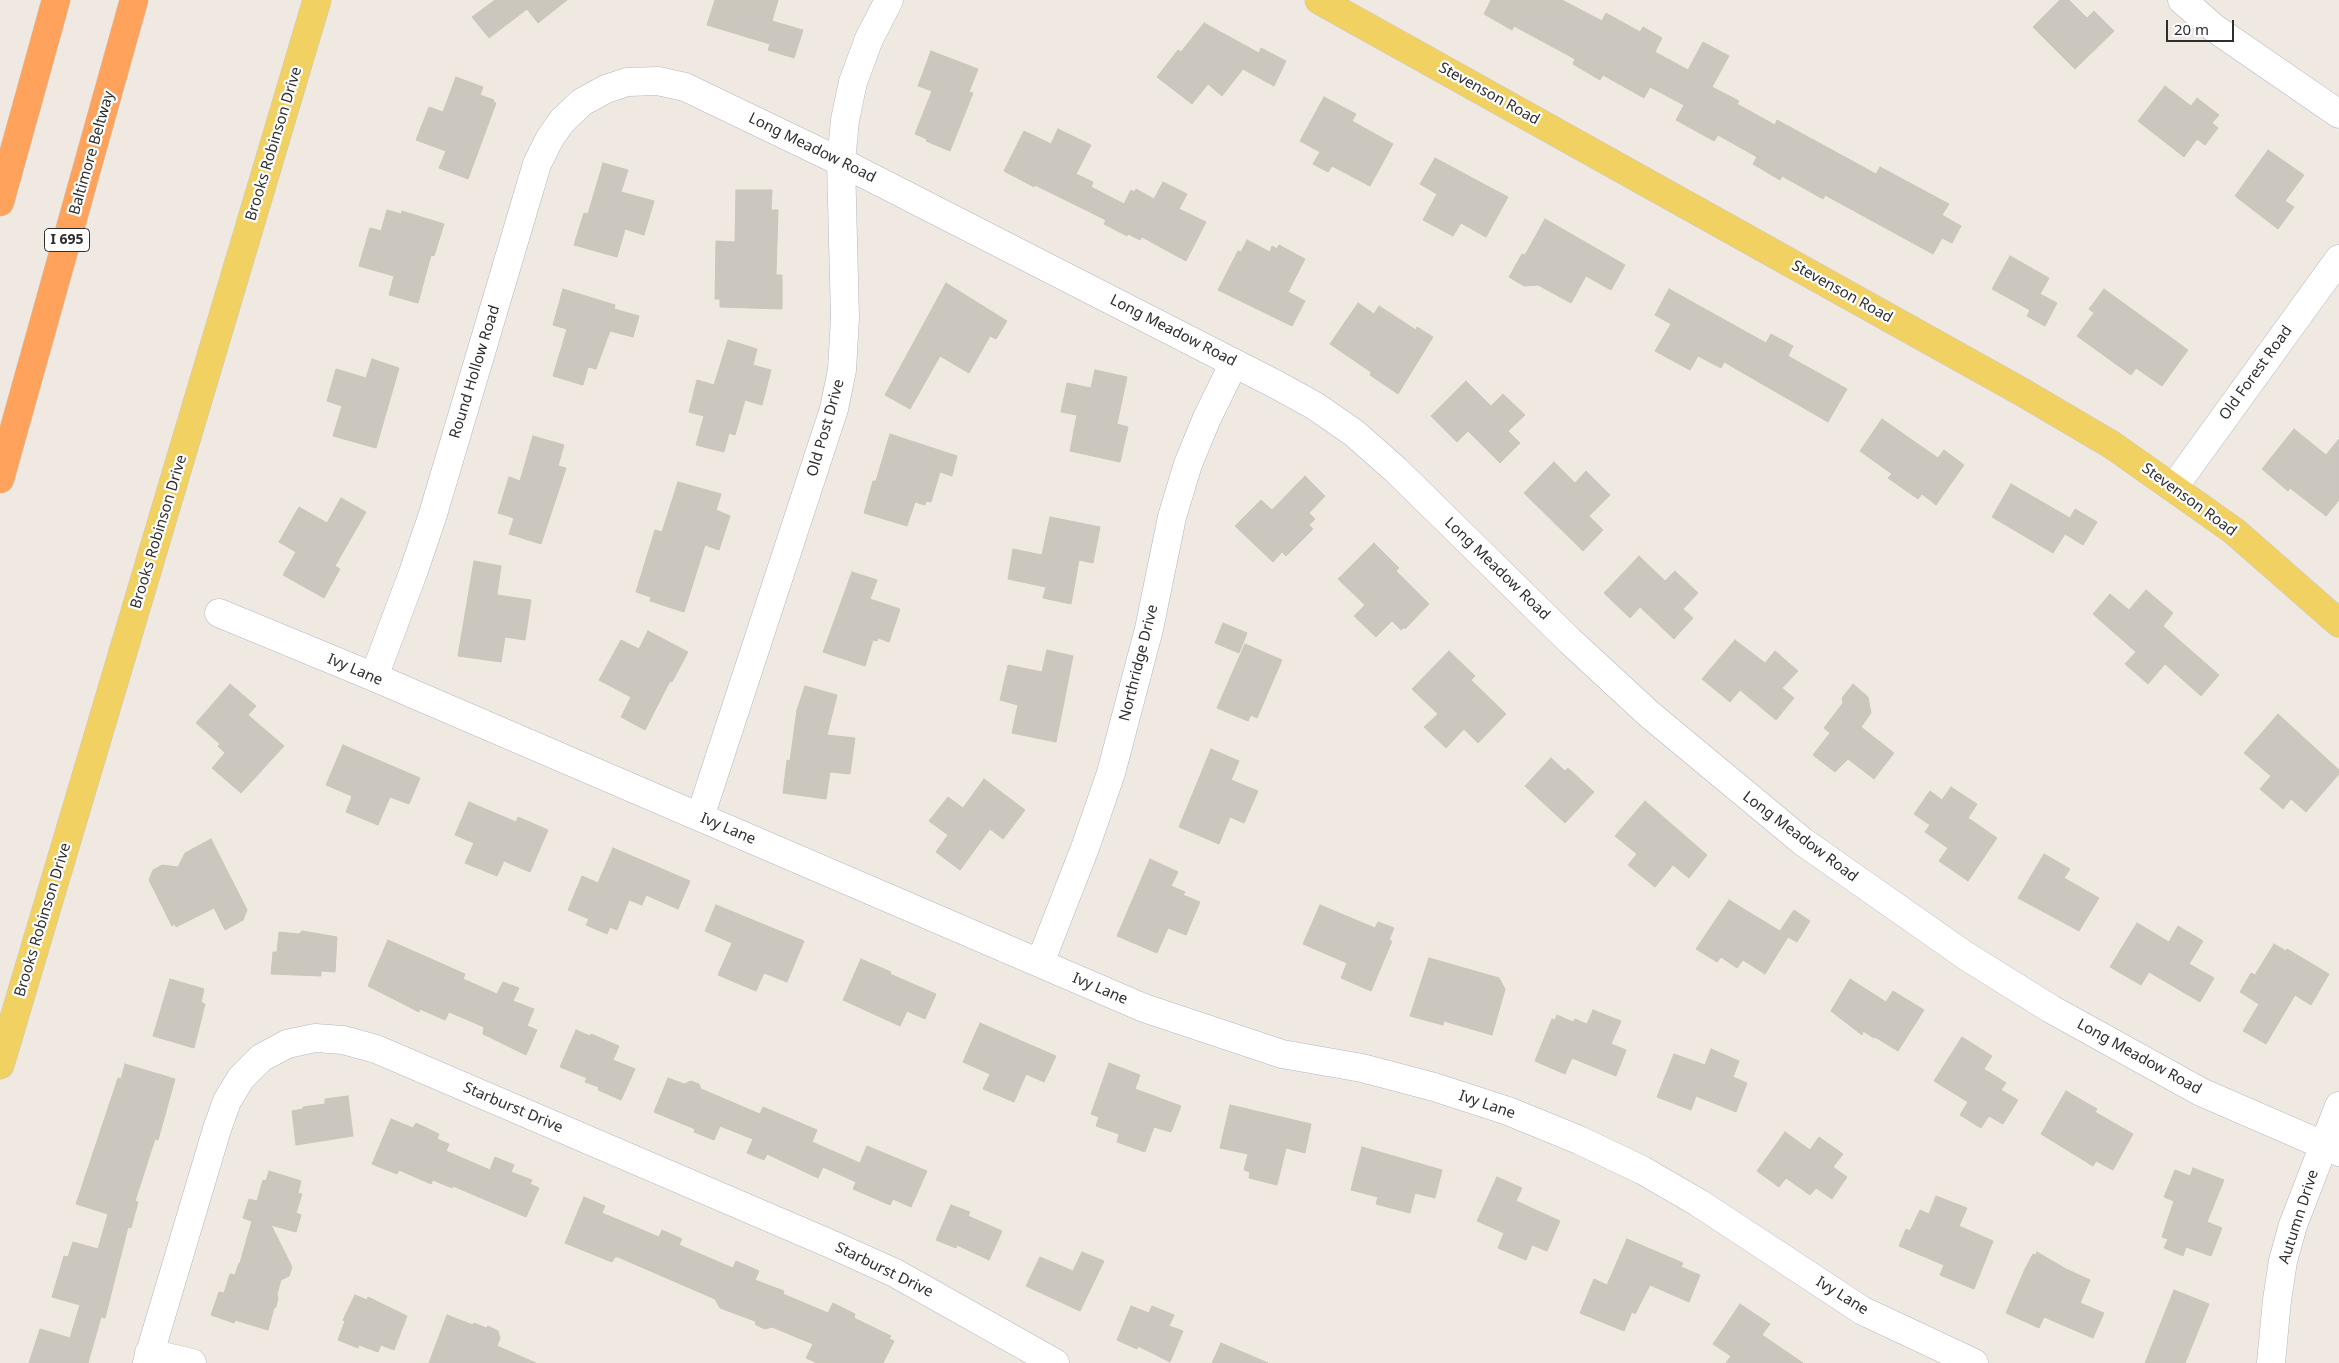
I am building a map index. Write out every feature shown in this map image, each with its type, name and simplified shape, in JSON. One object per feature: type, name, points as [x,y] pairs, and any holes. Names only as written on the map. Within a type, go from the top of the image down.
[{"type":"highway","points":[[0,202],[56,0]]},
{"type":"highway","name":"Baltimore Beltway","points":[[0,479],[134,0]]},
{"type":"main road","name":"Brooks Robinson Drive","points":[[0,1064],[317,0]]},
{"type":"main road","name":"Stevenson Road","points":[[1319,0],[2022,392],[2112,445],[2234,531],[2339,623]]},
{"type":"street","name":"Old Post Drive","points":[[700,817],[834,409],[842,370],[844,318],[841,162],[845,120],[853,82],[869,38],[889,0]]},
{"type":"street","points":[[2182,0],[2214,28],[2339,114]]},
{"type":"street","name":"Long Meadow Road","points":[[606,88],[627,82],[658,81],[685,88],[841,162],[1315,406],[1354,433],[1396,470],[1648,714],[1726,780],[1825,858],[1966,956],[2051,1009],[2201,1092],[2331,1149]]},
{"type":"street","name":"Round Hollow Road","points":[[374,677],[433,514],[538,164],[550,138],[562,121],[582,102],[606,88]]},
{"type":"street","name":"Old Forest Road","points":[[2174,487],[2339,259]]},
{"type":"street","name":"Northridge Drive","points":[[1040,963],[1085,848],[1111,773],[1144,648],[1172,517],[1188,464],[1207,418],[1234,363]]},
{"type":"street","name":"Ivy Lane","points":[[219,613],[374,677],[1144,1008],[1282,1054],[1362,1068],[1434,1087],[1508,1111],[1579,1140],[1642,1170],[1699,1203],[1863,1311],[1974,1363]]},
{"type":"street","name":"Starburst Drive","points":[[148,1358],[216,1130],[227,1102],[241,1078],[261,1058],[287,1044],[314,1038],[344,1040],[376,1049],[824,1242],[895,1274],[1049,1362]]},
{"type":"street","name":"Autumn Drive","points":[[2271,1363],[2283,1261],[2293,1224],[2331,1149],[2339,1106]]},
{"type":"street","points":[[148,1358],[192,1363]]},
{"type":"building","points":[[495,0],[567,0],[538,23],[527,9],[489,38],[472,17]]},
{"type":"building","points":[[715,0],[778,0],[772,21],[803,30],[794,58],[768,50],[770,44],[707,25]]},
{"type":"building","points":[[1491,0],[1562,0],[1602,21],[1606,13],[1640,32],[1643,27],[1662,38],[1655,52],[1688,70],[1703,42],[1729,56],[1712,87],[1739,101],[1737,104],[1775,125],[1777,120],[1876,174],[1880,167],[1949,204],[1942,215],[1961,226],[1952,243],[1942,238],[1933,254],[1825,195],[1823,199],[1782,176],[1780,180],[1753,164],[1757,157],[1718,135],[1714,141],[1676,120],[1684,105],[1650,87],[1644,98],[1603,75],[1600,80],[1573,64],[1575,59],[1514,26],[1512,30],[1484,14]]},
{"type":"building","points":[[2060,0],[2069,0],[2087,18],[2094,11],[2114,31],[2075,69],[2033,27]]},
{"type":"building","points":[[1204,23],[1259,53],[1261,48],[1286,61],[1274,86],[1243,69],[1222,96],[1208,84],[1192,104],[1157,77],[1178,50],[1181,52]]},
{"type":"building","points":[[931,51],[978,69],[969,92],[973,93],[950,151],[915,134],[932,91],[918,86]]},
{"type":"building","points":[[456,77],[483,87],[480,95],[494,100],[493,102],[496,103],[468,179],[439,168],[446,151],[416,140],[429,107],[443,112]]},
{"type":"building","points":[[2165,86],[2191,106],[2197,98],[2219,115],[2212,123],[2218,128],[2205,145],[2197,139],[2184,157],[2138,121]]},
{"type":"building","points":[[1324,97],[1356,114],[1352,121],[1393,144],[1370,186],[1332,166],[1328,172],[1313,164],[1320,152],[1300,141]]},
{"type":"building","points":[[1058,129],[1091,145],[1076,174],[1093,182],[1091,187],[1124,204],[1131,190],[1134,192],[1136,189],[1154,199],[1163,182],[1187,194],[1179,209],[1206,222],[1186,261],[1142,237],[1140,240],[1128,234],[1127,236],[1104,224],[1106,220],[1004,171],[1024,131],[1051,144]]},
{"type":"building","points":[[2268,150],[2304,175],[2285,201],[2294,207],[2278,229],[2235,196]]},
{"type":"building","points":[[1435,158],[1508,197],[1486,237],[1461,223],[1453,236],[1423,220],[1437,194],[1420,184]]},
{"type":"building","points":[[603,163],[628,170],[621,192],[654,201],[644,235],[625,229],[617,257],[574,245],[584,213],[588,214]]},
{"type":"building","points":[[736,190],[772,190],[771,210],[778,210],[776,275],[782,275],[782,309],[720,307],[720,299],[715,299],[716,241],[735,242]]},
{"type":"building","points":[[387,210],[401,214],[402,211],[444,224],[434,256],[431,255],[418,303],[389,295],[394,276],[359,266],[370,228],[381,231]]},
{"type":"building","points":[[1545,219],[1625,265],[1611,290],[1586,276],[1571,303],[1538,285],[1524,286],[1509,277],[1522,254],[1525,255]]},
{"type":"building","points":[[1247,240],[1270,252],[1272,246],[1277,249],[1279,245],[1305,259],[1288,292],[1305,301],[1292,326],[1218,290],[1238,251],[1241,252]]},
{"type":"building","points":[[2010,256],[2049,278],[2040,294],[2057,303],[2045,326],[2027,316],[2030,310],[1992,289]]},
{"type":"building","points":[[946,283],[1007,321],[996,339],[990,336],[969,373],[940,356],[910,409],[885,395]]},
{"type":"building","points":[[563,289],[615,305],[614,309],[639,316],[633,337],[610,331],[596,369],[588,367],[583,385],[553,376],[567,329],[553,325]]},
{"type":"building","points":[[1669,289],[1766,343],[1771,334],[1793,346],[1788,356],[1847,389],[1828,422],[1724,362],[1721,368],[1698,356],[1690,370],[1655,351],[1671,324],[1655,315]]},
{"type":"building","points":[[2104,289],[2188,350],[2162,386],[2136,368],[2131,375],[2077,336],[2094,313],[2089,309]]},
{"type":"building","points":[[1358,303],[1374,314],[1379,306],[1416,330],[1417,327],[1433,337],[1398,394],[1370,375],[1371,372],[1330,344]]},
{"type":"building","points":[[728,340],[757,349],[753,365],[771,370],[762,405],[745,400],[735,435],[729,433],[724,452],[696,445],[704,416],[689,412],[697,380],[714,385]]},
{"type":"building","points":[[372,359],[399,368],[376,448],[333,436],[342,406],[327,401],[336,369],[366,378]]},
{"type":"building","points":[[1095,370],[1127,377],[1117,424],[1128,427],[1120,462],[1070,451],[1077,415],[1061,412],[1067,383],[1091,388]]},
{"type":"building","points":[[1466,381],[1491,406],[1503,394],[1525,415],[1508,431],[1520,443],[1500,463],[1468,431],[1457,442],[1431,416]]},
{"type":"building","points":[[1882,419],[1938,458],[1944,450],[1964,465],[1936,505],[1922,494],[1918,499],[1888,478],[1892,474],[1860,451]]},
{"type":"building","points":[[2294,429],[2326,455],[2339,439],[2339,500],[2326,516],[2290,488],[2288,491],[2262,469]]},
{"type":"building","points":[[890,434],[957,456],[952,476],[940,472],[931,502],[926,501],[925,505],[915,502],[907,526],[864,513]]},
{"type":"building","points":[[533,436],[564,445],[558,466],[566,468],[541,544],[509,534],[514,518],[498,513],[509,477],[520,481]]},
{"type":"building","points":[[1554,462],[1575,483],[1586,471],[1610,495],[1589,516],[1603,530],[1583,551],[1524,493]]},
{"type":"building","points":[[1305,476],[1325,496],[1309,513],[1315,519],[1309,525],[1313,529],[1286,556],[1282,552],[1273,562],[1235,526],[1261,500],[1272,510]]},
{"type":"building","points":[[678,482],[721,494],[716,510],[730,516],[719,550],[705,545],[684,612],[650,601],[651,597],[636,592],[655,530],[662,532]]},
{"type":"building","points":[[2011,484],[2070,518],[2075,509],[2097,522],[2083,545],[2065,534],[2053,553],[1992,517]]},
{"type":"building","points":[[341,498],[366,512],[335,566],[340,569],[324,598],[283,575],[296,552],[279,542],[299,507],[327,523]]},
{"type":"building","points":[[1050,517],[1100,527],[1093,563],[1079,560],[1071,604],[1043,598],[1046,587],[1008,579],[1013,549],[1042,555]]},
{"type":"building","points":[[1374,543],[1399,568],[1396,571],[1429,604],[1405,629],[1404,627],[1401,630],[1392,621],[1376,637],[1354,616],[1365,605],[1338,579]]},
{"type":"building","points":[[1639,556],[1665,581],[1675,571],[1698,593],[1683,609],[1693,618],[1674,639],[1640,607],[1630,618],[1604,593]]},
{"type":"building","points":[[474,561],[501,566],[497,595],[531,600],[525,640],[505,637],[501,662],[458,656]]},
{"type":"building","points":[[852,572],[877,580],[870,599],[900,609],[889,642],[878,638],[877,641],[873,640],[865,666],[823,652]]},
{"type":"building","points":[[2146,590],[2173,613],[2163,626],[2219,675],[2201,696],[2165,664],[2148,684],[2125,664],[2136,652],[2093,614],[2110,594],[2129,610]]},
{"type":"building","points":[[1223,623],[1247,633],[1239,653],[1215,643]]},
{"type":"building","points":[[648,631],[688,652],[672,682],[670,681],[645,730],[621,717],[631,697],[599,680],[621,640],[639,649]]},
{"type":"building","points":[[1735,640],[1765,663],[1775,651],[1798,671],[1782,688],[1794,698],[1776,720],[1740,690],[1730,702],[1702,679]]},
{"type":"building","points":[[1245,644],[1282,660],[1257,718],[1251,715],[1248,721],[1217,708]]},
{"type":"building","points":[[1047,650],[1073,656],[1056,742],[1012,733],[1018,705],[1000,700],[1008,665],[1042,672]]},
{"type":"building","points":[[1449,651],[1475,676],[1471,680],[1506,714],[1478,743],[1464,729],[1446,748],[1424,727],[1438,714],[1412,689]]},
{"type":"building","points":[[230,684],[256,706],[248,715],[284,746],[241,793],[212,768],[225,753],[218,746],[220,744],[196,723]]},
{"type":"building","points":[[1853,684],[1868,697],[1871,713],[1861,727],[1894,753],[1874,779],[1848,759],[1835,772],[1813,755],[1830,733],[1824,728],[1843,703],[1842,698]]},
{"type":"building","points":[[805,686],[837,695],[827,735],[855,738],[850,774],[830,772],[826,799],[783,793],[787,760],[790,761],[797,710]]},
{"type":"building","points":[[2278,714],[2339,770],[2339,774],[2306,812],[2291,799],[2283,809],[2260,789],[2271,776],[2244,753]]},
{"type":"building","points":[[343,745],[420,778],[409,804],[390,797],[378,825],[346,812],[352,796],[326,785]]},
{"type":"building","points":[[1211,749],[1239,761],[1231,780],[1258,791],[1244,823],[1230,817],[1219,844],[1179,827]]},
{"type":"building","points":[[1551,758],[1565,771],[1568,768],[1594,792],[1565,823],[1525,786]]},
{"type":"building","points":[[984,779],[1025,810],[1003,839],[990,829],[960,870],[936,852],[948,835],[929,821],[948,797],[963,808]]},
{"type":"building","points":[[1951,787],[1977,804],[1968,818],[1997,838],[1968,881],[1939,861],[1948,848],[1925,832],[1930,825],[1914,814],[1930,791],[1942,800]]},
{"type":"building","points":[[1645,801],[1707,855],[1689,878],[1673,865],[1655,887],[1628,865],[1637,854],[1615,836]]},
{"type":"building","points":[[469,802],[516,822],[518,817],[548,830],[530,872],[504,861],[497,876],[465,863],[474,843],[455,835]]},
{"type":"building","points":[[211,839],[247,910],[243,920],[225,930],[214,908],[176,927],[175,924],[172,926],[149,880],[153,870],[162,865],[178,867],[185,853]]},
{"type":"building","points":[[613,848],[690,881],[678,909],[646,895],[642,905],[629,900],[617,930],[610,927],[607,934],[586,925],[589,919],[568,910],[582,876],[598,883]]},
{"type":"building","points":[[2044,854],[2070,869],[2064,878],[2099,898],[2079,931],[2018,898]]},
{"type":"building","points":[[1150,859],[1178,872],[1171,886],[1185,892],[1183,895],[1200,902],[1186,935],[1168,928],[1157,953],[1117,936]]},
{"type":"building","points":[[1729,900],[1780,931],[1794,910],[1810,921],[1797,942],[1788,937],[1765,974],[1743,960],[1737,968],[1721,957],[1717,962],[1696,949]]},
{"type":"building","points":[[716,905],[804,941],[787,982],[764,973],[756,991],[718,975],[732,943],[705,931]]},
{"type":"building","points":[[1320,905],[1375,928],[1378,922],[1394,928],[1389,940],[1392,941],[1371,991],[1341,978],[1347,963],[1303,944]]},
{"type":"building","points":[[2137,923],[2169,942],[2178,926],[2203,941],[2189,964],[2214,978],[2200,1002],[2149,972],[2141,985],[2110,967]]},
{"type":"building","points":[[302,931],[337,937],[335,972],[321,971],[321,976],[271,974],[273,952],[277,952],[279,932],[299,934]]},
{"type":"building","points":[[388,940],[465,974],[463,979],[497,994],[503,982],[519,988],[513,1001],[534,1009],[527,1026],[537,1030],[526,1055],[483,1034],[484,1027],[449,1012],[445,1020],[420,1009],[419,1012],[368,986]]},
{"type":"building","points":[[2274,944],[2286,951],[2287,949],[2329,974],[2311,1005],[2295,995],[2266,1044],[2243,1031],[2259,1004],[2240,992],[2251,973],[2255,975]]},
{"type":"building","points":[[1429,958],[1499,978],[1505,989],[1492,1035],[1444,1021],[1443,1025],[1410,1016]]},
{"type":"building","points":[[861,959],[936,994],[925,1019],[907,1011],[900,1026],[843,1000]]},
{"type":"building","points":[[170,979],[204,989],[201,1002],[205,1004],[194,1048],[153,1036]]},
{"type":"building","points":[[1850,979],[1886,1002],[1893,991],[1924,1010],[1898,1051],[1863,1031],[1862,1035],[1831,1011]]},
{"type":"building","points":[[1593,1010],[1621,1021],[1611,1044],[1626,1050],[1616,1076],[1572,1058],[1565,1074],[1535,1061],[1552,1019],[1555,1020],[1557,1015],[1573,1022],[1575,1019],[1587,1024]]},
{"type":"building","points":[[980,1023],[1056,1056],[1044,1082],[1026,1074],[1014,1102],[983,1089],[990,1074],[963,1062]]},
{"type":"building","points":[[576,1030],[619,1046],[613,1060],[635,1069],[621,1100],[598,1090],[599,1087],[585,1082],[587,1078],[560,1067]]},
{"type":"building","points":[[1962,1037],[1992,1056],[1984,1069],[2006,1083],[2001,1090],[2018,1100],[2003,1124],[1989,1116],[1981,1128],[1960,1115],[1968,1102],[1934,1081]]},
{"type":"building","points":[[1711,1049],[1739,1061],[1733,1077],[1747,1083],[1736,1112],[1696,1096],[1691,1110],[1657,1097],[1674,1054],[1705,1065]]},
{"type":"building","points":[[1109,1063],[1140,1075],[1135,1089],[1181,1106],[1171,1132],[1154,1127],[1145,1152],[1117,1142],[1119,1134],[1096,1126],[1099,1117],[1091,1114]]},
{"type":"building","points":[[125,1064],[175,1079],[158,1140],[155,1139],[135,1201],[138,1202],[131,1228],[128,1227],[105,1318],[101,1317],[88,1363],[29,1363],[40,1329],[70,1338],[80,1305],[52,1297],[64,1256],[68,1257],[73,1242],[98,1249],[108,1214],[76,1204],[118,1078],[121,1079]]},
{"type":"building","points":[[668,1078],[684,1084],[691,1081],[699,1084],[701,1089],[760,1114],[763,1107],[817,1130],[812,1142],[860,1163],[867,1146],[927,1171],[911,1207],[893,1199],[890,1205],[853,1189],[856,1182],[823,1167],[818,1178],[767,1154],[764,1160],[747,1153],[753,1139],[720,1126],[714,1140],[694,1132],[695,1129],[654,1112]]},
{"type":"building","points":[[2066,1091],[2097,1109],[2095,1112],[2133,1134],[2113,1170],[2096,1161],[2093,1166],[2041,1134]]},
{"type":"building","points":[[348,1096],[353,1136],[296,1145],[292,1111],[303,1109],[303,1107],[325,1104],[325,1099]]},
{"type":"building","points":[[1230,1105],[1311,1124],[1305,1153],[1286,1148],[1277,1185],[1249,1178],[1250,1172],[1244,1170],[1248,1154],[1220,1148]]},
{"type":"building","points":[[391,1119],[413,1128],[416,1123],[439,1134],[437,1139],[449,1144],[446,1151],[490,1170],[495,1157],[514,1165],[511,1172],[532,1180],[530,1184],[539,1188],[526,1217],[453,1186],[452,1188],[433,1180],[431,1184],[399,1170],[397,1174],[372,1164]]},
{"type":"building","points":[[1785,1132],[1810,1150],[1819,1137],[1843,1154],[1833,1167],[1847,1177],[1832,1199],[1816,1188],[1810,1195],[1786,1178],[1779,1187],[1757,1171]]},
{"type":"building","points":[[1362,1147],[1442,1170],[1435,1198],[1415,1193],[1410,1213],[1376,1204],[1378,1197],[1351,1190]]},
{"type":"building","points":[[2193,1168],[2224,1180],[2207,1222],[2222,1228],[2211,1256],[2186,1247],[2183,1256],[2164,1248],[2168,1239],[2162,1237],[2174,1201],[2164,1197],[2175,1170],[2190,1176]]},
{"type":"building","points":[[269,1171],[301,1181],[298,1193],[302,1194],[296,1213],[301,1215],[296,1232],[271,1225],[292,1267],[289,1276],[281,1280],[276,1307],[274,1308],[268,1330],[235,1320],[234,1323],[211,1315],[219,1292],[224,1293],[230,1274],[235,1275],[240,1263],[252,1221],[243,1218],[249,1199],[257,1201],[263,1180],[266,1181]]},
{"type":"building","points":[[1497,1177],[1522,1188],[1516,1201],[1560,1221],[1547,1251],[1532,1245],[1526,1260],[1498,1248],[1504,1233],[1477,1221]]},
{"type":"building","points":[[1936,1196],[1967,1208],[1959,1226],[1993,1241],[1974,1289],[1940,1275],[1944,1265],[1899,1246],[1906,1229],[1910,1231],[1920,1210],[1929,1214]]},
{"type":"building","points":[[584,1197],[605,1206],[602,1213],[659,1237],[662,1230],[682,1239],[679,1245],[733,1268],[736,1261],[759,1271],[755,1280],[784,1291],[783,1294],[828,1313],[833,1303],[855,1314],[854,1318],[891,1336],[889,1339],[894,1341],[883,1363],[817,1363],[806,1358],[813,1344],[772,1327],[765,1329],[756,1325],[755,1321],[720,1308],[715,1299],[618,1257],[615,1257],[612,1262],[565,1243]]},
{"type":"building","points":[[951,1205],[970,1212],[968,1216],[1002,1231],[989,1260],[957,1245],[956,1248],[936,1240]]},
{"type":"building","points":[[1627,1239],[1683,1263],[1681,1267],[1700,1275],[1689,1302],[1650,1285],[1635,1314],[1632,1312],[1624,1331],[1580,1313],[1594,1279],[1607,1285]]},
{"type":"building","points":[[1082,1252],[1104,1261],[1080,1311],[1026,1286],[1040,1257],[1073,1271]]},
{"type":"building","points":[[2037,1252],[2090,1280],[2080,1303],[2104,1313],[2093,1338],[2044,1317],[2039,1328],[2006,1313],[2025,1269],[2033,1254],[2036,1255]]},
{"type":"building","points":[[2174,1290],[2209,1304],[2185,1363],[2145,1363]]},
{"type":"building","points":[[355,1295],[367,1300],[368,1297],[407,1316],[394,1350],[381,1345],[378,1352],[359,1345],[358,1348],[338,1340],[345,1321],[343,1320]]},
{"type":"building","points":[[1740,1304],[1770,1324],[1762,1335],[1803,1363],[1726,1363],[1731,1356],[1713,1344]]},
{"type":"building","points":[[1131,1306],[1149,1313],[1152,1306],[1174,1315],[1169,1326],[1183,1331],[1170,1362],[1138,1346],[1137,1349],[1117,1340]]},
{"type":"building","points":[[447,1315],[473,1325],[474,1323],[486,1328],[488,1326],[498,1331],[500,1338],[497,1346],[536,1363],[429,1363]]},
{"type":"building","points":[[1221,1343],[1268,1363],[1212,1363]]}]
